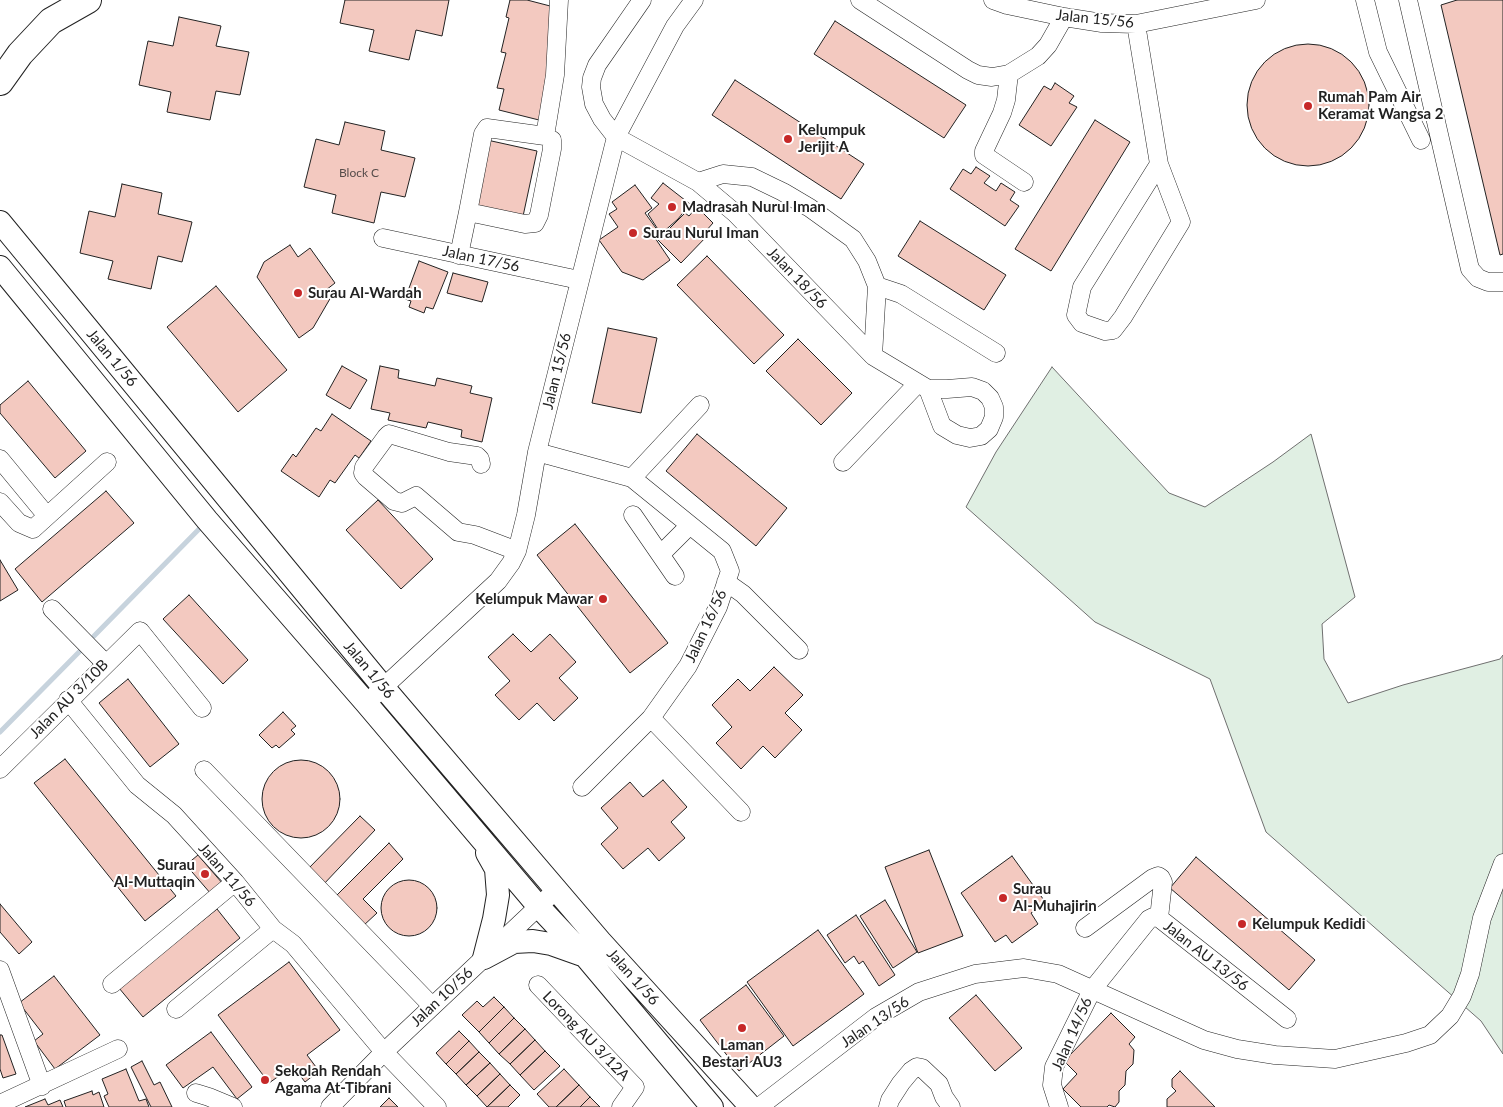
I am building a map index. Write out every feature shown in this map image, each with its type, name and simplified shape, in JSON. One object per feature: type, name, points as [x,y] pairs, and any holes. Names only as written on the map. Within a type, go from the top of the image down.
[{"type":"highway","points":[[0,82],[20,54],[51,22],[88,0]]},
{"type":"main road","name":"Jalan 1/56","points":[[0,222],[384,688],[600,941],[751,1107]]},
{"type":"main road","name":"Jalan 1/56","points":[[0,267],[207,520],[366,703],[539,907],[585,956],[712,1107]]},
{"type":"main road","points":[[479,836],[496,870],[498,895],[484,958]]},
{"type":"main road","points":[[484,958],[514,942],[534,940],[585,956]]},
{"type":"street","points":[[545,136],[555,76],[559,0]]},
{"type":"street","points":[[616,136],[602,119],[594,104],[591,86],[592,78],[597,66],[642,0]]},
{"type":"street","name":"Jalan 15/56","points":[[366,703],[498,581],[517,551],[526,515],[537,452],[616,136],[675,26],[694,0]]},
{"type":"street","points":[[860,0],[968,70],[978,75],[992,77],[1009,74],[1038,56],[1048,45],[1064,17]]},
{"type":"street","name":"Jalan 15/56","points":[[993,0],[1007,5],[1064,17],[1102,23],[1136,24],[1256,0]]},
{"type":"street","points":[[1365,0],[1378,52],[1421,140]]},
{"type":"street","points":[[1408,0],[1470,269],[1478,278],[1488,282],[1503,282]]},
{"type":"street","points":[[1136,24],[1159,164],[1181,222],[1123,317],[1113,330],[1105,331],[1082,323],[1076,315],[1082,286],[1159,164]]},
{"type":"street","points":[[1009,74],[1006,100],[1002,113],[984,151],[984,155],[1024,182]]},
{"type":"street","points":[[460,255],[468,212],[484,134],[488,128],[545,136],[552,140],[552,149],[539,215],[535,223],[525,224],[468,212]]},
{"type":"street","name":"Jalan 18/56","points":[[616,136],[698,182],[735,213],[873,356],[923,386],[843,462]]},
{"type":"street","points":[[698,182],[723,174],[752,177],[810,208],[853,239],[877,286],[873,356]]},
{"type":"street","name":"Jalan 17/56","points":[[382,238],[579,280]]},
{"type":"street","points":[[877,286],[901,294],[996,353]]},
{"type":"street","points":[[632,478],[700,405]]},
{"type":"street","points":[[481,464],[477,456],[449,452],[389,434],[364,468],[363,473],[394,501],[402,503],[416,496],[458,532],[476,535],[517,551]]},
{"type":"street","name":"Jalan 16/56","points":[[537,452],[632,478],[722,551],[730,571],[718,607],[688,666],[651,718],[582,787]]},
{"type":"street","points":[[0,459],[47,516]]},
{"type":"street","points":[[0,502],[19,523],[32,530],[107,462]]},
{"type":"street","points":[[633,515],[675,576]]},
{"type":"street","points":[[661,554],[690,526]]},
{"type":"street","points":[[726,582],[743,594],[799,650]]},
{"type":"street","points":[[52,609],[105,664]]},
{"type":"street","name":"Jalan AU 3/10B","points":[[0,769],[140,631],[202,708]]},
{"type":"street","name":"Jalan 11/56","points":[[68,700],[137,785],[174,815],[235,882],[273,929],[293,944],[384,1052],[437,1107]]},
{"type":"street","points":[[651,718],[741,812]]},
{"type":"street","points":[[204,770],[432,1006]]},
{"type":"street","name":"Jalan 13/56","points":[[760,1107],[876,1017],[920,992],[975,974],[1024,968],[1058,974],[1204,1040],[1237,1049],[1275,1055],[1336,1058],[1406,1043],[1430,1035],[1450,1016],[1462,996],[1470,974],[1482,918],[1503,862]]},
{"type":"street","points":[[1085,928],[1158,876],[1162,878],[1163,882],[1159,918]]},
{"type":"street","points":[[112,984],[235,882]]},
{"type":"street","name":"Jalan 10/56","points":[[330,1107],[384,1052],[556,890]]},
{"type":"street","name":"Jalan AU 13/56","points":[[1092,990],[1149,919],[1153,917],[1159,918],[1287,1019]]},
{"type":"street","points":[[176,1009],[273,929]]},
{"type":"street","points":[[0,970],[42,1086]]},
{"type":"street","name":"Lorong AU 3/12A","points":[[538,985],[635,1088],[621,1107]]},
{"type":"street","name":"Jalan 14/56","points":[[1059,1107],[1052,1085],[1054,1067],[1092,990]]},
{"type":"street","points":[[0,1104],[118,1049]]},
{"type":"street","points":[[888,1107],[890,1100],[901,1083],[918,1067],[922,1068],[939,1084],[944,1097],[951,1107]]},
{"type":"street","points":[[196,1093],[233,1107]]},
{"type":"green space","points":[[1052,367],[1169,493],[1205,507],[1273,462],[1311,434],[1355,597],[1322,624],[1324,659],[1348,703],[1403,685],[1500,659],[1503,655],[1503,1054],[1481,1021],[1266,832],[1210,679],[1095,622],[966,507],[996,452]]},
{"type":"building","points":[[345,0],[449,0],[442,36],[416,30],[409,60],[369,51],[374,30],[340,23]]},
{"type":"building","points":[[510,0],[527,0],[554,7],[552,64],[543,121],[499,110],[504,89],[497,88],[506,53],[501,52],[509,18],[506,17]]},
{"type":"building","points":[[1457,0],[1503,0],[1503,254],[1500,255],[1441,5]]},
{"type":"building","points":[[179,17],[221,26],[216,46],[249,52],[240,95],[216,91],[210,120],[167,112],[171,92],[139,85],[148,41],[173,46]]},
{"type":"building","points":[[835,21],[966,105],[944,138],[814,54]]},
{"type":"building","name":"Rumah Pam Air Keramat Wangsa 2","points":[[1308,44],[1331,48],[1351,62],[1365,82],[1369,105],[1365,128],[1351,148],[1331,162],[1308,166],[1285,162],[1265,148],[1251,128],[1247,105],[1251,82],[1265,62],[1285,48]]},
{"type":"building","name":"Kelumpuk Jerijit A","points":[[735,80],[864,164],[841,199],[712,115]]},
{"type":"building","points":[[1055,83],[1074,96],[1069,103],[1077,107],[1051,146],[1019,125],[1044,86],[1051,90]]},
{"type":"building","points":[[1095,120],[1130,142],[1051,271],[1015,249]]},
{"type":"building","points":[[345,122],[385,131],[381,150],[415,158],[405,197],[381,192],[374,223],[332,213],[336,195],[304,187],[316,139],[339,145]]},
{"type":"building","points":[[487,140],[537,151],[522,221],[472,211]]},
{"type":"building","points":[[976,167],[990,176],[984,183],[996,191],[1001,183],[1015,192],[1010,200],[1019,206],[1005,226],[950,189],[963,169],[971,174]]},
{"type":"building","points":[[663,183],[690,204],[678,219],[661,234],[648,214],[659,204],[651,198]]},
{"type":"building","points":[[122,184],[162,193],[158,214],[192,222],[182,262],[158,256],[151,289],[108,279],[113,261],[80,253],[89,211],[115,217]]},
{"type":"building","name":"Surau Nurul Iman","points":[[635,185],[652,208],[645,213],[658,231],[653,235],[670,260],[643,280],[622,272],[599,240],[618,227],[609,214],[617,209],[612,202]]},
{"type":"building","points":[[697,207],[713,223],[705,232],[708,235],[681,263],[658,240],[685,213],[689,216]]},
{"type":"building","points":[[920,221],[1006,275],[984,310],[898,256]]},
{"type":"building","name":"Surau Al-Wardah","points":[[290,245],[298,257],[310,248],[335,283],[326,290],[331,297],[313,328],[299,338],[257,277],[264,262]]},
{"type":"building","points":[[707,256],[784,335],[754,364],[677,285]]},
{"type":"building","points":[[419,261],[448,272],[433,309],[426,307],[424,313],[409,307],[411,301],[405,299]]},
{"type":"building","points":[[453,273],[488,282],[482,302],[447,293]]},
{"type":"building","points":[[216,286],[287,370],[238,412],[167,327]]},
{"type":"building","points":[[608,328],[657,338],[641,413],[592,403]]},
{"type":"building","points":[[798,339],[852,393],[821,425],[766,371]]},
{"type":"building","points":[[342,366],[367,380],[350,409],[326,395]]},
{"type":"building","points":[[380,366],[399,370],[398,378],[435,386],[437,378],[472,386],[470,393],[492,398],[482,442],[461,437],[462,430],[428,422],[426,428],[388,420],[390,413],[371,409]]},
{"type":"building","points":[[28,381],[86,451],[55,478],[0,413],[0,405]]},
{"type":"building","points":[[332,414],[371,441],[359,458],[355,455],[335,483],[330,480],[319,497],[281,471],[293,454],[296,457],[316,428],[321,431]]},
{"type":"building","points":[[697,434],[787,508],[756,546],[666,471]]},
{"type":"building","points":[[106,491],[134,523],[42,602],[15,569]]},
{"type":"building","points":[[378,500],[433,559],[401,589],[346,530]]},
{"type":"building","name":"Kelumpuk Mawar","points":[[575,524],[668,643],[630,673],[537,555]]},
{"type":"building","points":[[0,560],[18,590],[0,601]]},
{"type":"building","points":[[189,595],[248,660],[223,684],[163,619]]},
{"type":"building","points":[[513,634],[531,652],[550,634],[576,662],[559,678],[578,698],[554,721],[537,703],[519,720],[495,695],[510,681],[488,657]]},
{"type":"building","points":[[774,667],[803,695],[785,713],[802,730],[775,758],[763,746],[741,769],[716,743],[732,727],[712,705],[738,679],[750,691]]},
{"type":"building","points":[[128,679],[179,744],[150,767],[99,703]]},
{"type":"building","points":[[283,712],[296,726],[291,730],[295,734],[279,748],[276,745],[272,748],[259,735]]},
{"type":"building","points":[[65,759],[176,896],[145,921],[34,783]]},
{"type":"building","points":[[301,760],[316,763],[333,777],[337,784],[340,799],[337,814],[323,831],[316,835],[301,838],[286,835],[269,821],[265,814],[262,799],[265,784],[279,767],[286,763]]},
{"type":"building","points":[[663,780],[687,807],[671,822],[685,838],[659,861],[648,848],[623,869],[601,844],[618,828],[601,808],[630,782],[643,797]]},
{"type":"building","points":[[360,816],[375,830],[322,886],[306,871]]},
{"type":"building","points":[[389,843],[403,859],[363,899],[377,913],[363,926],[335,897]]},
{"type":"building","points":[[929,850],[963,936],[918,953],[885,867]]},
{"type":"building","name":"Surau Al-Muttaqin","points":[[198,855],[223,884],[211,894],[186,865]]},
{"type":"building","name":"Surau Al-Muhajirin","points":[[1012,856],[1046,903],[1031,913],[1038,924],[1012,943],[1006,935],[995,942],[961,893]]},
{"type":"building","name":"Kelumpuk Kedidi","points":[[1196,857],[1315,960],[1289,990],[1170,888]]},
{"type":"building","points":[[409,880],[420,882],[429,888],[435,897],[437,908],[435,919],[429,928],[420,934],[409,936],[398,934],[389,928],[383,919],[381,908],[383,897],[389,888],[398,882]]},
{"type":"building","points":[[885,900],[917,952],[893,968],[860,916]]},
{"type":"building","points":[[0,904],[32,942],[19,954],[0,932]]},
{"type":"building","points":[[217,909],[240,938],[143,1017],[119,988]]},
{"type":"building","points":[[856,915],[895,975],[879,986],[863,961],[859,964],[854,956],[845,963],[827,935]]},
{"type":"building","points":[[818,930],[864,994],[793,1046],[747,982]]},
{"type":"building","points":[[289,962],[340,1030],[307,1055],[319,1071],[305,1082],[293,1066],[269,1083],[218,1015]]},
{"type":"building","points":[[54,976],[100,1035],[55,1069],[34,1041],[43,1034],[19,1003]]},
{"type":"building","name":"Laman Bestari AU3","points":[[746,985],[784,1036],[739,1071],[700,1020]]},
{"type":"building","points":[[976,995],[1022,1048],[995,1071],[949,1018]]},
{"type":"building","points":[[494,997],[504,1007],[479,1032],[462,1015],[477,1001],[483,1007]]},
{"type":"building","points":[[504,1007],[514,1018],[489,1043],[479,1032]]},
{"type":"building","points":[[1111,1013],[1135,1037],[1129,1044],[1134,1050],[1133,1064],[1126,1071],[1125,1085],[1119,1091],[1119,1102],[1115,1107],[1109,1105],[1107,1107],[1081,1107],[1063,1089],[1077,1074],[1064,1061]]},
{"type":"building","points":[[514,1018],[525,1029],[499,1054],[489,1043]]},
{"type":"building","points":[[525,1029],[535,1040],[510,1064],[499,1054]]},
{"type":"building","points":[[459,1031],[469,1041],[446,1064],[436,1053]]},
{"type":"building","points":[[211,1032],[252,1087],[237,1099],[213,1067],[183,1088],[166,1065]]},
{"type":"building","points":[[0,1035],[2,1035],[16,1074],[3,1078],[0,1069]]},
{"type":"building","points":[[535,1040],[545,1051],[520,1075],[510,1064]]},
{"type":"building","points":[[469,1041],[479,1052],[456,1074],[446,1064]]},
{"type":"building","points":[[545,1051],[560,1066],[534,1090],[520,1075]]},
{"type":"building","points":[[479,1052],[490,1063],[466,1085],[456,1074]]},
{"type":"building","points":[[142,1061],[154,1085],[160,1082],[172,1107],[151,1107],[131,1067]]},
{"type":"building","points":[[490,1063],[500,1074],[477,1096],[466,1085]]},
{"type":"building","points":[[126,1069],[139,1101],[146,1099],[149,1107],[109,1107],[104,1096],[108,1094],[102,1079]]},
{"type":"building","points":[[564,1069],[579,1085],[556,1107],[549,1107],[537,1094]]},
{"type":"building","points":[[1180,1071],[1215,1107],[1167,1107],[1167,1099],[1176,1091],[1172,1087],[1172,1079]]},
{"type":"building","points":[[500,1074],[510,1085],[487,1107],[477,1096]]},
{"type":"building","points":[[510,1085],[520,1095],[508,1107],[487,1107]]},
{"type":"building","points":[[579,1085],[590,1097],[580,1107],[556,1107]]},
{"type":"building","points":[[92,1091],[93,1095],[99,1092],[104,1107],[66,1107],[64,1101]]},
{"type":"building","points":[[590,1097],[600,1107],[580,1107]]},
{"type":"building","points":[[389,1098],[398,1107],[380,1107]]},
{"type":"building","points":[[45,1099],[48,1105],[60,1100],[63,1107],[25,1107]]},
{"type":"waterway","points":[[94,636],[203,525]]},
{"type":"waterway","points":[[0,732],[81,650]]},
{"type":"place","name":"Rumah Pam Air Keramat Wangsa 2","points":[[1308,106]]},
{"type":"place","name":"Kelumpuk Jerijit A","points":[[788,139]]},
{"type":"place","name":"Madrasah Nurul Iman","points":[[672,207]]},
{"type":"place","name":"Surau Nurul Iman","points":[[633,233]]},
{"type":"place","name":"Surau Al-Wardah","points":[[298,293]]},
{"type":"place","name":"Kelumpuk Mawar","points":[[603,599]]},
{"type":"place","name":"Surau Al-Muttaqin","points":[[205,874]]},
{"type":"place","name":"Surau Al-Muhajirin","points":[[1003,898]]},
{"type":"place","name":"Kelumpuk Kedidi","points":[[1242,924]]},
{"type":"place","name":"Laman Bestari AU3","points":[[742,1028]]},
{"type":"place","name":"Sekolah Rendah Agama At-Tibrani","points":[[265,1080]]}]
